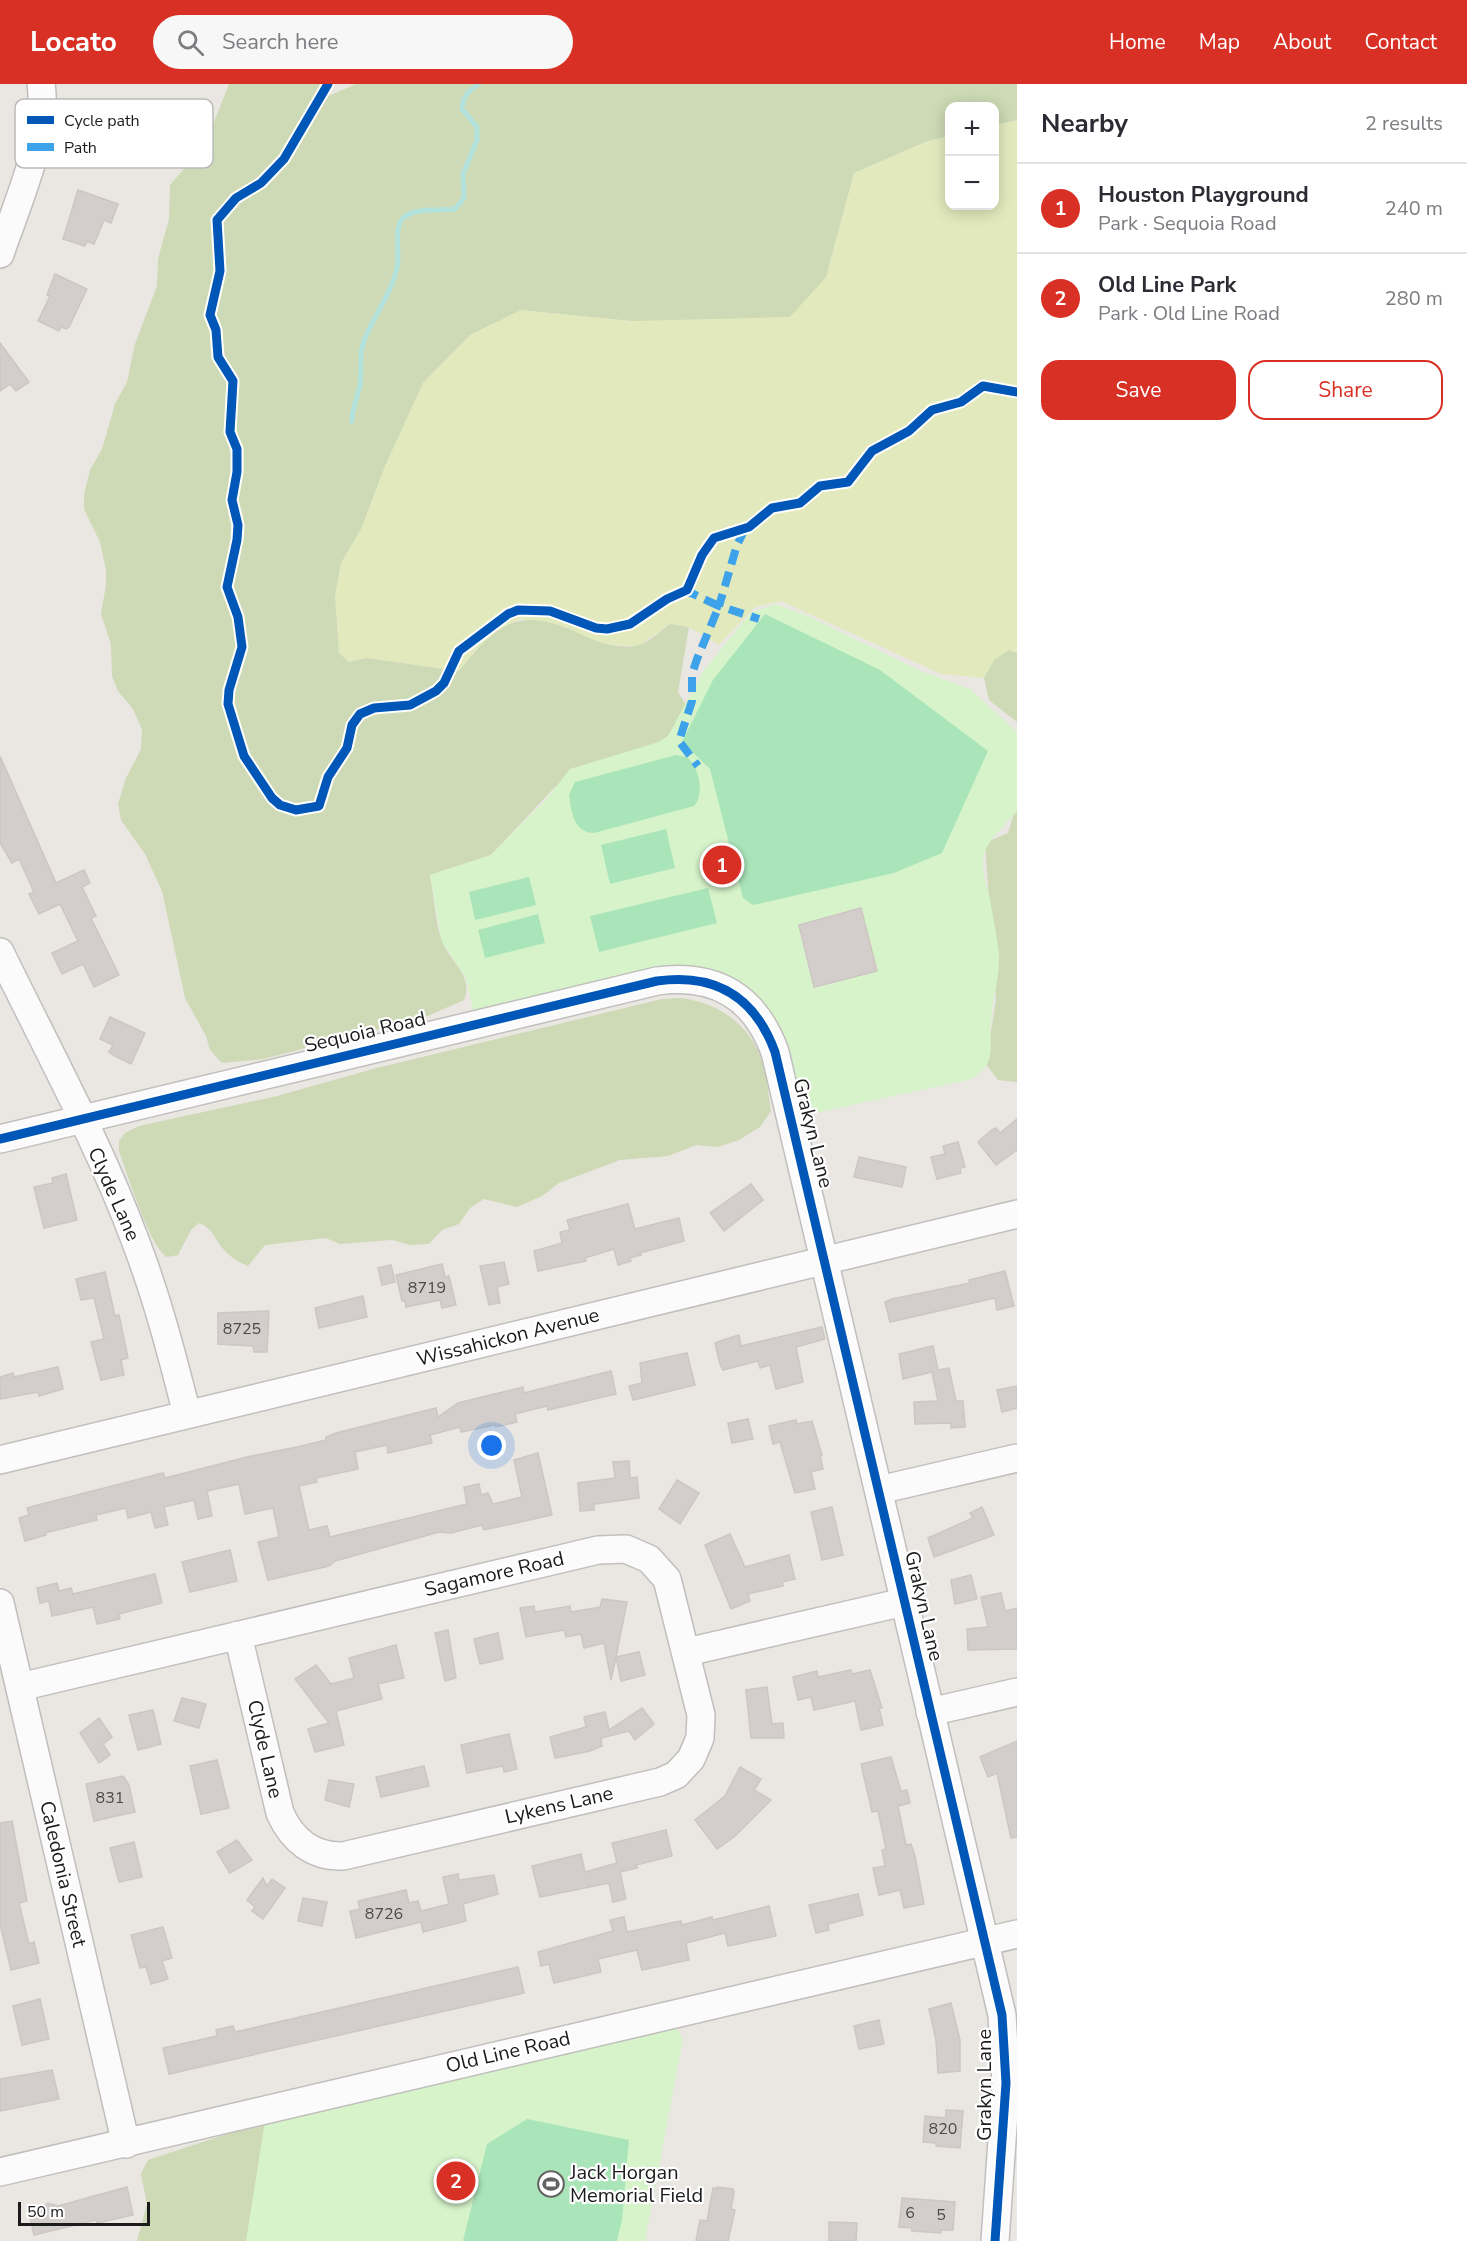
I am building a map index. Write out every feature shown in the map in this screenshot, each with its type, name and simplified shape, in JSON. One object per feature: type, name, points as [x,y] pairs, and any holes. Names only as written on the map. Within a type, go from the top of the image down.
[{"type":"street","points":[[41,84],[42,99]]},
{"type":"street","points":[[0,254],[28,168]]},
{"type":"street","name":"Clyde Lane","points":[[0,952],[117,1196],[146,1270],[187,1414]]},
{"type":"street","name":"Sequoia Road","points":[[0,1139],[657,981],[693,979],[721,988],[736,996]]},
{"type":"street","name":"Grakyn Lane","points":[[736,996],[760,1019],[775,1052],[826,1260],[1002,2015],[1006,2057],[1008,2193],[995,2241]]},
{"type":"street","name":"Wissahickon Avenue","points":[[0,1460],[1017,1214]]},
{"type":"street","points":[[879,1490],[1017,1458]]},
{"type":"street","name":"Sagamore Road","points":[[20,1687],[612,1548],[637,1552],[649,1559],[667,1579],[687,1652]]},
{"type":"street","points":[[687,1652],[904,1602]]},
{"type":"street","name":"Caledonia Street","points":[[0,1603],[126,2144]]},
{"type":"street","name":"Clyde Lane","points":[[238,1635],[280,1814],[292,1836],[313,1851]]},
{"type":"street","name":"Lykens Lane","points":[[313,1851],[343,1856],[668,1779],[684,1768],[700,1738],[701,1715],[687,1652]]},
{"type":"street","points":[[930,1712],[1017,1692]]},
{"type":"street","name":"Old Line Road","points":[[0,2172],[126,2144],[516,2049],[1017,1934]]},
{"type":"green space","points":[[229,84],[319,84],[331,95],[356,84],[1017,84],[1017,120],[999,124],[999,102],[945,102],[945,137],[925,142],[854,173],[826,277],[790,317],[632,321],[521,310],[470,335],[423,383],[385,466],[361,529],[341,563],[335,597],[339,653],[349,662],[366,658],[459,671],[492,635],[515,622],[529,620],[545,622],[606,644],[627,647],[643,644],[670,624],[689,627],[678,692],[686,705],[668,736],[659,742],[614,757],[555,787],[491,855],[430,875],[442,941],[466,983],[464,1000],[423,1018],[263,1059],[222,1063],[210,1050],[206,1036],[185,998],[162,891],[145,854],[121,820],[118,804],[126,778],[141,749],[142,730],[133,709],[118,691],[112,676],[111,644],[101,614],[106,570],[100,542],[84,509],[84,494],[90,470],[102,449],[115,404],[127,382],[135,344],[157,286],[158,259],[169,219],[170,185],[185,168],[213,168],[213,124]]},
{"type":"green space","points":[[1017,120],[1017,653],[1009,650],[995,659],[984,678],[941,674],[781,601],[755,607],[719,645],[689,627],[670,624],[638,646],[611,645],[588,640],[565,627],[521,619],[503,627],[476,650],[459,671],[366,658],[349,662],[339,653],[335,597],[341,563],[361,529],[385,466],[423,383],[470,335],[521,310],[632,321],[826,277],[854,173],[925,142],[945,137],[945,210],[999,210],[999,124]]},
{"type":"green space","points":[[776,604],[808,616],[921,671],[970,689],[1017,732],[1017,811],[992,840],[983,859],[999,962],[991,1018],[989,1059],[986,1066],[972,1079],[802,1116],[790,1059],[779,1026],[770,1010],[758,997],[744,985],[728,976],[694,966],[658,966],[473,1011],[466,978],[442,942],[430,875],[491,855],[545,801],[570,769],[659,742],[668,736],[702,673],[739,627],[752,612]]},
{"type":"green space","points":[[765,614],[880,670],[988,751],[942,853],[894,873],[753,905],[743,898],[710,769],[682,742],[713,680]]},
{"type":"green space","points":[[1009,650],[1017,653],[1017,722],[989,700],[984,678],[995,659]]},
{"type":"green space","points":[[676,755],[687,757],[695,767],[700,788],[694,806],[594,833],[587,832],[578,825],[569,795],[575,782]]},
{"type":"green space","points":[[1017,803],[1017,1082],[998,1080],[986,1064],[996,999],[985,843],[1008,833]]},
{"type":"green space","points":[[666,829],[675,868],[610,884],[601,845]]},
{"type":"green space","points":[[529,877],[536,905],[475,920],[469,892]]},
{"type":"green space","points":[[708,888],[717,923],[599,952],[590,916]]},
{"type":"green space","points":[[538,914],[545,943],[485,958],[478,930]]},
{"type":"green space","points":[[681,998],[709,1005],[721,1011],[743,1028],[751,1038],[765,1070],[771,1111],[760,1127],[739,1140],[718,1147],[696,1145],[668,1156],[620,1160],[559,1183],[542,1196],[517,1207],[484,1199],[470,1208],[459,1224],[442,1230],[429,1244],[410,1245],[392,1240],[340,1244],[326,1238],[265,1245],[248,1266],[229,1255],[211,1231],[199,1223],[191,1230],[178,1255],[167,1257],[160,1250],[146,1225],[119,1151],[119,1141],[125,1133],[139,1126],[277,1096],[373,1069],[662,999]]},
{"type":"green space","points":[[677,2029],[683,2039],[645,2241],[246,2241],[265,2121],[467,2072]]},
{"type":"green space","points":[[315,2115],[448,2241],[137,2241],[147,2204],[141,2174],[148,2160],[230,2133]]},
{"type":"green space","name":"Jack Horgan Memorial Field","points":[[527,2119],[629,2140],[622,2220],[617,2241],[463,2241],[487,2144]]},
{"type":"building","points":[[78,190],[118,204],[111,223],[104,220],[94,244],[87,241],[85,246],[63,239]]},
{"type":"building","points":[[55,274],[87,289],[69,327],[66,329],[61,327],[59,331],[38,321],[50,296],[47,295]]},
{"type":"building","points":[[0,343],[29,382],[16,391],[10,384],[0,391]]},
{"type":"building","points":[[0,756],[56,883],[84,870],[90,883],[82,887],[96,916],[91,918],[119,975],[94,987],[83,964],[62,974],[52,953],[78,941],[60,904],[39,914],[29,894],[34,892],[19,859],[12,863],[0,843]]},
{"type":"building","points":[[861,908],[877,971],[814,987],[799,925]]},
{"type":"building","points":[[110,1017],[145,1033],[131,1064],[109,1052],[113,1045],[100,1039]]},
{"type":"building","points":[[1017,1119],[1017,1150],[996,1165],[978,1142],[996,1128],[1000,1133]]},
{"type":"building","points":[[958,1142],[965,1167],[960,1168],[961,1173],[937,1179],[931,1157],[945,1154],[943,1146]]},
{"type":"building","points":[[859,1157],[906,1167],[902,1187],[854,1177]]},
{"type":"building","points":[[66,1174],[77,1220],[44,1228],[34,1187],[53,1183],[52,1178]]},
{"type":"building","points":[[751,1184],[763,1200],[724,1231],[710,1213]]},
{"type":"building","points":[[628,1204],[635,1229],[679,1218],[684,1241],[640,1253],[641,1255],[630,1258],[631,1261],[618,1265],[614,1249],[585,1258],[586,1261],[538,1271],[534,1251],[562,1243],[560,1232],[570,1230],[567,1220]]},
{"type":"building","points":[[504,1262],[509,1284],[497,1287],[500,1303],[489,1305],[480,1266]]},
{"type":"building","points":[[442,1264],[445,1277],[449,1276],[456,1305],[442,1308],[440,1300],[406,1307],[405,1301],[402,1301],[396,1275]]},
{"type":"building","points":[[391,1265],[395,1282],[382,1285],[378,1268]]},
{"type":"building","points":[[1005,1271],[1014,1306],[997,1310],[995,1298],[890,1322],[885,1302],[970,1283],[969,1280]]},
{"type":"building","points":[[105,1272],[115,1316],[119,1315],[128,1358],[121,1360],[124,1375],[101,1380],[91,1342],[104,1339],[94,1298],[81,1300],[76,1279]]},
{"type":"building","points":[[363,1296],[367,1317],[319,1328],[315,1308]]},
{"type":"building","points":[[269,1311],[267,1352],[254,1352],[253,1346],[218,1344],[218,1313]]},
{"type":"building","points":[[822,1327],[825,1339],[796,1347],[803,1382],[776,1389],[770,1365],[760,1368],[758,1361],[723,1370],[720,1364],[715,1343],[726,1339],[739,1335],[741,1346]]},
{"type":"building","points":[[933,1346],[938,1370],[949,1368],[956,1401],[963,1401],[965,1427],[951,1428],[951,1423],[915,1424],[914,1402],[938,1401],[932,1372],[903,1379],[899,1354]]},
{"type":"building","points":[[687,1353],[695,1385],[633,1400],[629,1386],[642,1383],[640,1363]]},
{"type":"building","points":[[58,1367],[63,1389],[39,1396],[38,1392],[0,1399],[0,1377],[13,1373],[14,1377]]},
{"type":"building","points":[[611,1371],[616,1394],[548,1410],[547,1406],[515,1414],[517,1422],[496,1427],[495,1425],[461,1432],[460,1427],[430,1435],[432,1443],[388,1453],[387,1445],[355,1452],[358,1469],[316,1478],[317,1482],[299,1486],[309,1530],[327,1526],[330,1537],[467,1504],[464,1487],[479,1484],[481,1495],[488,1493],[493,1504],[522,1497],[514,1460],[538,1453],[552,1515],[484,1530],[482,1525],[451,1533],[439,1532],[335,1561],[329,1566],[268,1580],[258,1542],[279,1537],[273,1508],[245,1514],[239,1484],[207,1491],[212,1516],[198,1519],[194,1500],[164,1507],[168,1525],[155,1528],[151,1512],[128,1518],[126,1508],[96,1515],[97,1520],[45,1533],[46,1535],[25,1541],[19,1518],[29,1515],[27,1508],[163,1473],[165,1478],[326,1440],[326,1437],[336,1433],[436,1408],[438,1417],[458,1403],[523,1387],[524,1393]]},
{"type":"building","points":[[1017,1386],[1017,1408],[1002,1412],[997,1390]]},
{"type":"building","points":[[748,1419],[753,1439],[732,1443],[728,1423]]},
{"type":"building","points":[[796,1420],[797,1424],[812,1421],[822,1455],[820,1456],[823,1469],[811,1472],[815,1489],[795,1493],[780,1442],[773,1444],[769,1426]]},
{"type":"building","points":[[629,1461],[630,1478],[637,1477],[639,1498],[594,1504],[594,1510],[580,1511],[578,1483],[615,1478],[613,1462]]},
{"type":"building","points":[[677,1480],[699,1493],[680,1524],[659,1509]]},
{"type":"building","points":[[832,1507],[843,1555],[822,1560],[811,1512]]},
{"type":"building","points":[[982,1507],[994,1535],[934,1557],[928,1538],[973,1518],[970,1513]]},
{"type":"building","points":[[730,1534],[745,1567],[789,1555],[795,1579],[782,1582],[783,1586],[748,1594],[750,1601],[731,1609],[705,1545]]},
{"type":"building","points":[[230,1550],[237,1581],[190,1592],[182,1562]]},
{"type":"building","points":[[155,1574],[162,1603],[119,1614],[120,1619],[97,1624],[93,1607],[52,1616],[49,1601],[40,1603],[37,1588],[57,1583],[59,1591],[71,1588],[73,1594]]},
{"type":"building","points":[[971,1575],[977,1599],[955,1604],[951,1580]]},
{"type":"building","points":[[1001,1593],[1005,1611],[1017,1608],[1017,1649],[968,1650],[967,1629],[988,1627],[981,1597]]},
{"type":"building","points":[[602,1599],[627,1602],[611,1680],[604,1643],[584,1648],[581,1634],[566,1637],[564,1630],[526,1637],[520,1608],[534,1606],[535,1612],[570,1606],[571,1612],[600,1607]]},
{"type":"building","points":[[448,1630],[456,1678],[445,1681],[435,1633]]},
{"type":"building","points":[[498,1633],[503,1659],[480,1664],[474,1639]]},
{"type":"building","points":[[396,1645],[404,1678],[378,1684],[382,1699],[336,1711],[344,1745],[315,1752],[308,1729],[329,1723],[295,1679],[316,1665],[331,1684],[354,1678],[349,1658]]},
{"type":"building","points":[[639,1652],[645,1675],[621,1681],[616,1657]]},
{"type":"building","points":[[851,1670],[852,1674],[870,1670],[882,1708],[879,1708],[883,1725],[861,1730],[855,1701],[814,1710],[811,1697],[798,1700],[793,1677],[817,1671],[818,1677]]},
{"type":"building","points":[[767,1687],[772,1724],[783,1723],[784,1738],[751,1738],[746,1690]]},
{"type":"building","points":[[182,1698],[206,1704],[199,1728],[174,1721]]},
{"type":"building","points":[[642,1708],[654,1724],[635,1740],[629,1731],[601,1738],[602,1746],[590,1751],[555,1758],[550,1737],[586,1727],[584,1717],[605,1712],[609,1730]]},
{"type":"building","points":[[153,1710],[161,1744],[138,1750],[129,1715]]},
{"type":"building","points":[[99,1718],[112,1737],[103,1744],[110,1755],[99,1763],[80,1733]]},
{"type":"building","points":[[509,1734],[517,1769],[504,1772],[503,1766],[467,1773],[461,1745]]},
{"type":"building","points":[[1017,1741],[1017,1837],[1011,1838],[997,1773],[988,1777],[980,1757]]},
{"type":"building","points":[[891,1757],[901,1791],[907,1790],[910,1803],[898,1806],[906,1845],[911,1844],[915,1856],[924,1904],[904,1908],[900,1890],[879,1895],[873,1868],[885,1866],[882,1850],[886,1849],[878,1811],[872,1812],[861,1764]]},
{"type":"building","points":[[217,1760],[229,1808],[201,1814],[190,1766]]},
{"type":"building","points":[[424,1766],[429,1786],[381,1797],[376,1777]]},
{"type":"building","points":[[740,1767],[761,1779],[754,1790],[771,1800],[734,1837],[717,1849],[695,1820],[725,1796]]},
{"type":"building","points":[[123,1776],[129,1785],[135,1812],[94,1821],[86,1784]]},
{"type":"building","points":[[329,1780],[354,1784],[349,1807],[325,1800]]},
{"type":"building","points":[[12,1821],[27,1901],[19,1903],[29,1944],[34,1942],[39,1963],[11,1970],[0,1924],[0,1823]]},
{"type":"building","points":[[666,1830],[672,1856],[636,1865],[637,1868],[620,1872],[626,1899],[613,1902],[609,1883],[540,1897],[532,1866],[581,1854],[585,1872],[617,1863],[612,1843]]},
{"type":"building","points":[[237,1840],[252,1860],[230,1873],[217,1852]]},
{"type":"building","points":[[134,1842],[142,1877],[119,1882],[110,1848]]},
{"type":"building","points":[[458,1874],[459,1880],[494,1875],[498,1894],[463,1904],[466,1921],[423,1932],[421,1922],[356,1938],[350,1911],[360,1909],[358,1901],[406,1890],[409,1903],[418,1901],[421,1911],[449,1904],[443,1877]]},
{"type":"building","points":[[263,1878],[267,1886],[272,1879],[285,1888],[263,1919],[252,1911],[255,1907],[247,1900]]},
{"type":"building","points":[[858,1894],[863,1915],[828,1924],[829,1930],[816,1933],[809,1905]]},
{"type":"building","points":[[303,1898],[327,1902],[322,1926],[298,1921]]},
{"type":"building","points":[[769,1906],[776,1936],[728,1946],[725,1933],[686,1943],[689,1960],[642,1970],[637,1950],[598,1959],[601,1972],[554,1983],[549,1964],[541,1966],[538,1952],[613,1931],[610,1920],[624,1917],[627,1932],[681,1921],[682,1925],[712,1917],[713,1920]]},
{"type":"building","points":[[163,1927],[172,1958],[162,1961],[168,1979],[151,1984],[146,1967],[140,1968],[131,1935]]},
{"type":"building","points":[[518,1967],[524,1993],[169,2074],[163,2048],[217,2036],[216,2030],[233,2026],[235,2032]]},
{"type":"building","points":[[40,1999],[49,2039],[22,2045],[13,2006]]},
{"type":"building","points":[[951,2003],[960,2040],[960,2071],[938,2073],[936,2040],[929,2009]]},
{"type":"building","points":[[879,2020],[884,2044],[859,2049],[854,2026]]},
{"type":"building","points":[[52,2070],[59,2099],[0,2111],[0,2079]]},
{"type":"building","points":[[946,2110],[963,2111],[960,2148],[936,2146],[936,2143],[923,2142],[925,2116],[946,2118]]},
{"type":"building","points":[[127,2187],[133,2215],[97,2223],[96,2220],[34,2235],[29,2212],[42,2209],[48,2203],[58,2206]]},
{"type":"building","points":[[717,2187],[733,2189],[734,2192],[731,2209],[735,2210],[728,2241],[696,2241],[700,2220],[707,2221],[713,2188],[717,2189]]},
{"type":"building","points":[[902,2198],[955,2202],[953,2230],[941,2230],[941,2233],[912,2231],[912,2228],[899,2227]]},
{"type":"building","points":[[829,2222],[857,2223],[856,2241],[829,2241]]},
{"type":"waterway","points":[[352,421],[360,385],[363,344],[394,279],[397,268],[398,235],[402,219],[407,215],[427,210],[455,209],[464,198],[463,174],[477,140],[477,127],[462,109],[467,94],[479,84]]},
{"type":"marked path","points":[[745,529],[737,545],[719,606],[759,619]]},
{"type":"marked path","points":[[683,593],[691,593],[719,606],[692,674],[692,701],[679,741],[698,766]]},
{"type":"cycle path","points":[[328,84],[284,159],[261,183],[236,198],[217,220],[220,271],[210,315],[216,330],[218,357],[233,381],[230,432],[237,449],[237,472],[232,500],[238,525],[237,540],[227,587],[238,617],[242,647],[229,690],[228,704],[244,756],[272,798],[280,805],[296,810],[319,806],[328,777],[347,748],[352,725],[360,714],[374,708],[410,705],[436,691],[444,683],[459,651],[508,614],[518,610],[550,611],[596,628],[607,629],[630,624],[667,599],[687,590],[702,555],[714,538],[749,527],[772,508],[800,503],[820,486],[848,482],[872,451],[909,431],[932,410],[961,402],[983,386],[1017,392]]},
{"type":"cycle path","points":[[0,1139],[657,981],[678,979],[715,985],[744,1003],[767,1033],[775,1052],[1002,2015],[1006,2083],[995,2241]]},
{"type":"place","name":"Houston Playground","points":[[722,865]]},
{"type":"place","name":"Old Line Park","points":[[456,2181]]},
{"type":"place","name":"Jack Horgan Memorial Field","points":[[551,2184]]}]
